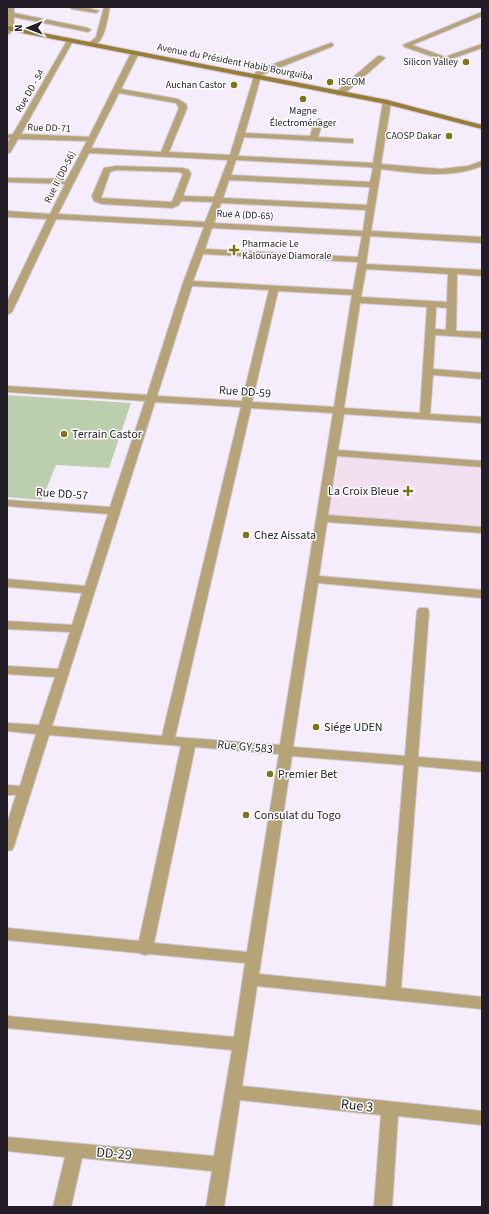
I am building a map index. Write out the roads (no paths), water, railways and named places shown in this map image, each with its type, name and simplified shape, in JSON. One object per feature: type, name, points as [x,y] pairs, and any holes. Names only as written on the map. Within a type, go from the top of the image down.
[{"type":"main road","name":"Avenue du Président Habib Bourguiba","points":[[8,30],[136,52],[387,102],[481,126]]},
{"type":"street","points":[[8,30],[11,7]]},
{"type":"street","points":[[72,7],[96,11]]},
{"type":"street","points":[[91,44],[99,38],[107,7]]},
{"type":"street","points":[[482,14],[406,45],[445,59],[482,46]]},
{"type":"street","points":[[9,15],[88,30]]},
{"type":"street","name":"Rue DD - 54","points":[[7,151],[70,41]]},
{"type":"street","points":[[7,846],[152,399],[188,283],[241,135],[260,72],[331,45]]},
{"type":"street","name":"Rue II (DD-56)","points":[[7,312],[91,139],[136,52]]},
{"type":"street","points":[[340,93],[381,58]]},
{"type":"street","points":[[116,90],[178,101],[182,104],[183,108],[164,154]]},
{"type":"street","points":[[214,1207],[387,102]]},
{"type":"street","points":[[314,139],[319,121]]},
{"type":"street","points":[[241,135],[350,141]]},
{"type":"street","name":"Rue DD-71","points":[[7,136],[91,139]]},
{"type":"street","points":[[86,150],[460,171],[468,170],[482,163]]},
{"type":"street","points":[[116,168],[186,172],[187,174],[177,198],[176,203],[168,205],[102,201],[97,199],[96,196],[107,170],[116,168]]},
{"type":"street","points":[[226,177],[375,185]]},
{"type":"street","points":[[7,180],[70,182]]},
{"type":"street","points":[[177,198],[371,208]]},
{"type":"street","name":"Rue A (DD-65)","points":[[7,214],[482,240]]},
{"type":"street","points":[[200,251],[482,273]]},
{"type":"street","points":[[451,333],[453,271]]},
{"type":"street","points":[[188,283],[274,288],[451,305]]},
{"type":"street","points":[[168,740],[274,288]]},
{"type":"street","points":[[425,416],[432,304]]},
{"type":"street","points":[[431,332],[482,336]]},
{"type":"street","points":[[428,372],[482,376]]},
{"type":"street","name":"Rue DD-59","points":[[7,389],[482,420]]},
{"type":"street","points":[[333,452],[482,464]]},
{"type":"street","name":"Rue DD-57","points":[[7,503],[115,511]]},
{"type":"street","points":[[322,518],[482,530]]},
{"type":"street","points":[[313,579],[482,594]]},
{"type":"street","points":[[7,583],[90,590]]},
{"type":"street","points":[[393,993],[410,761],[423,611]]},
{"type":"street","points":[[7,625],[77,630]]},
{"type":"street","points":[[7,670],[63,673]]},
{"type":"street","name":"Rue GY-583","points":[[7,727],[482,767]]},
{"type":"street","points":[[145,949],[189,742]]},
{"type":"street","points":[[7,790],[25,791]]},
{"type":"street","points":[[7,934],[145,949],[253,958]]},
{"type":"street","points":[[250,978],[482,1003]]},
{"type":"street","points":[[7,1022],[240,1044]]},
{"type":"street","name":"Rue 3","points":[[232,1092],[482,1118]]},
{"type":"street","points":[[383,1207],[390,1109]]},
{"type":"street","name":"DD-29","points":[[7,1144],[221,1164]]},
{"type":"street","points":[[62,1207],[76,1151]]},
{"type":"place","name":"Silicon Valley","points":[[466,62]]},
{"type":"place","name":"ISCOM","points":[[330,82]]},
{"type":"place","name":"Auchan Castor","points":[[234,85]]},
{"type":"place","name":"Magne Électroménager","points":[[303,99]]},
{"type":"place","name":"CAOSP Dakar","points":[[449,136]]},
{"type":"place","name":"Pharmacie Le Kalounaye Diamorale","points":[[234,250]]},
{"type":"place","name":"Terrain Castor","points":[[64,434]]},
{"type":"place","name":"La Croix Bleue","points":[[408,491]]},
{"type":"place","name":"Chez Aissata","points":[[246,535]]},
{"type":"place","name":"Siége UDEN","points":[[316,727]]},
{"type":"place","name":"Premier Bet","points":[[270,774]]},
{"type":"place","name":"Consulat du Togo","points":[[246,815]]}]
